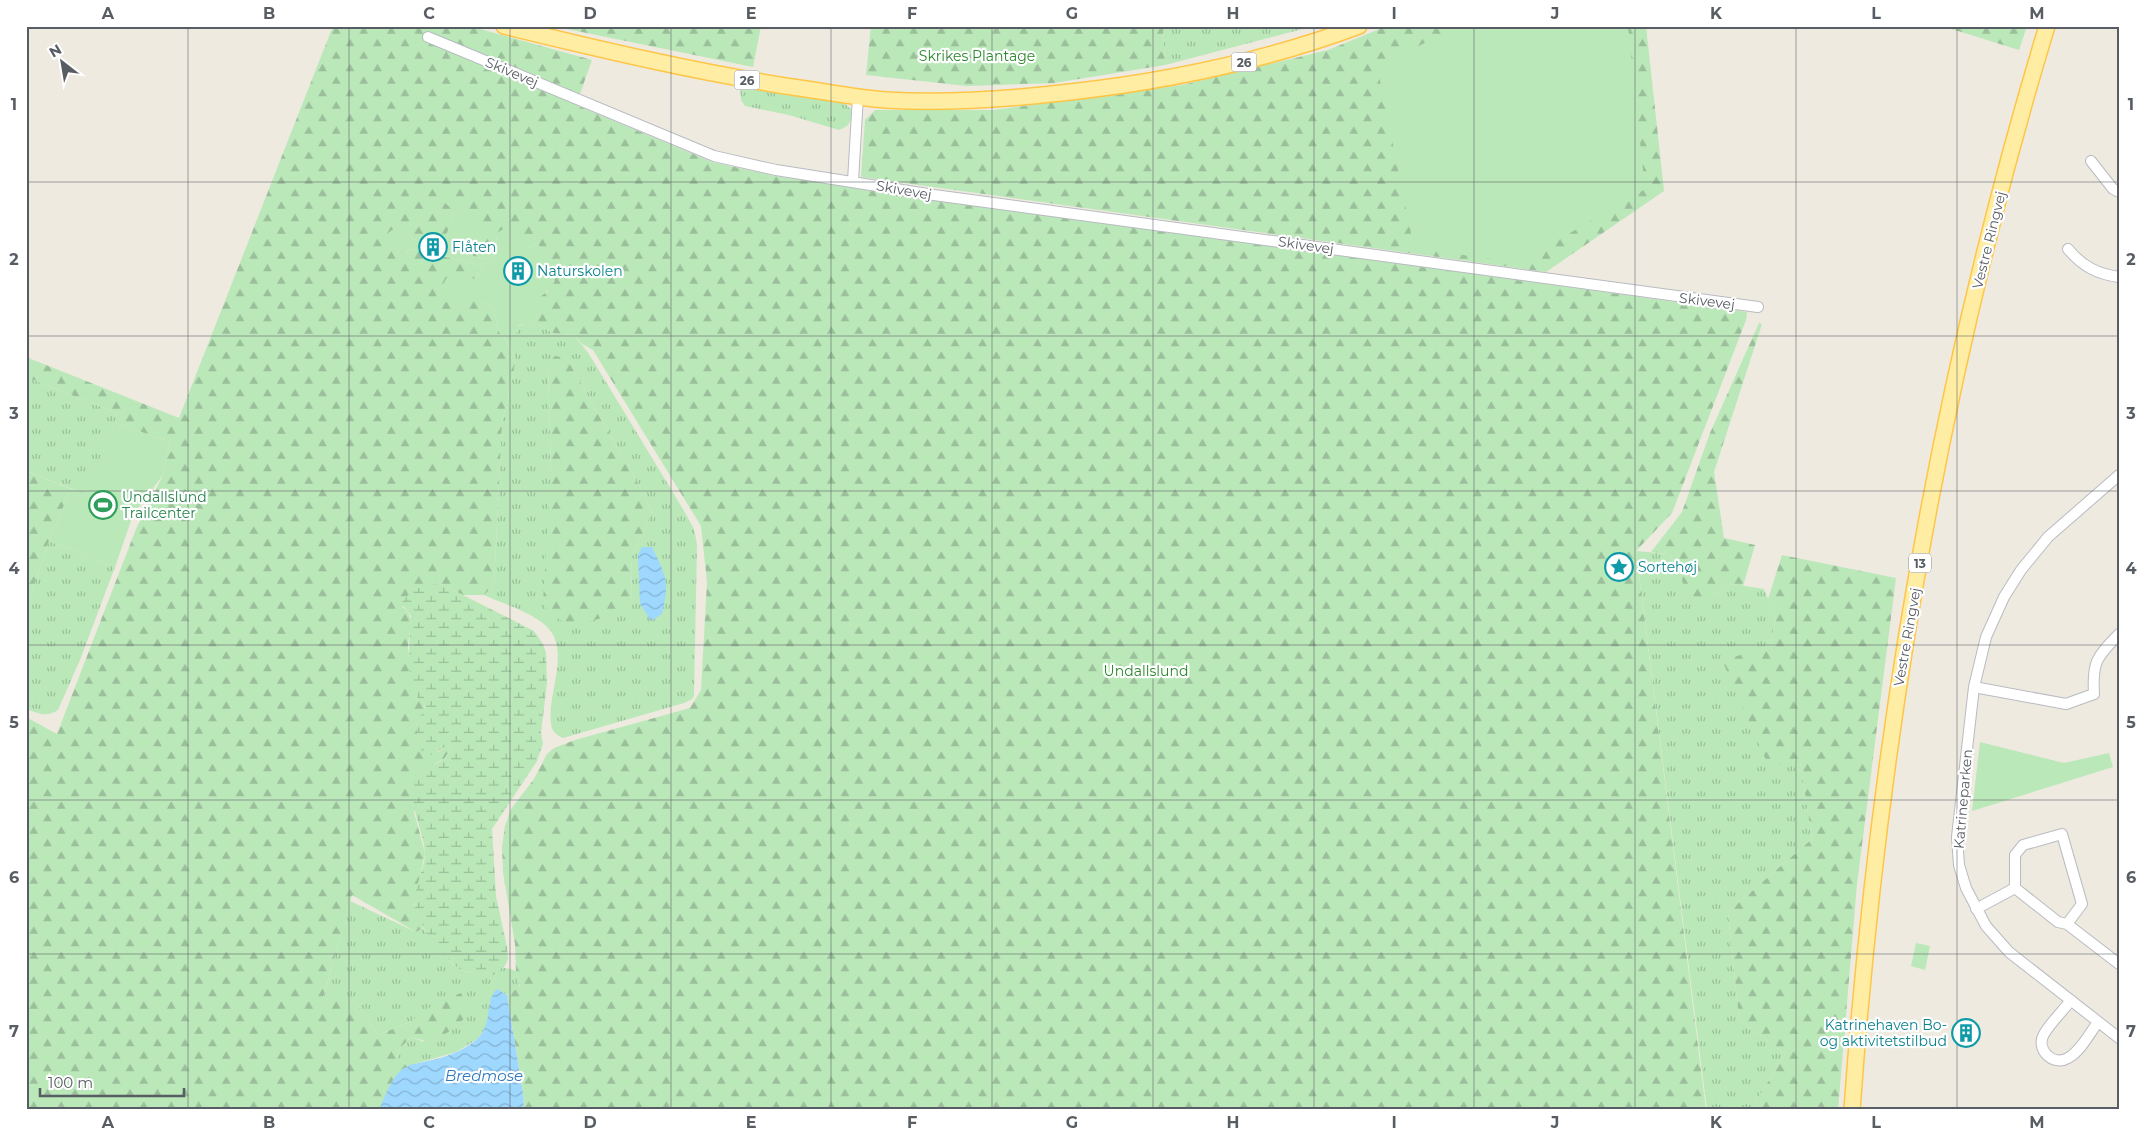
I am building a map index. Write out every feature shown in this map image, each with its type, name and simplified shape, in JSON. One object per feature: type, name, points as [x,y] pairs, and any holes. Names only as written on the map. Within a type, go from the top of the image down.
[{"type":"main road","name":"26","points":[[504,26],[726,77],[887,100],[984,100],[1032,97],[1125,86],[1230,66],[1359,26]]},
{"type":"main road","name":"Vestre Ringvej","points":[[1852,1110],[1874,862],[1898,688],[1932,493],[1962,351],[1998,204],[2047,26]]},
{"type":"street","name":"Skivevej","points":[[428,37],[714,156],[776,170],[934,195],[1758,307]]},
{"type":"street","points":[[853,181],[858,96]]},
{"type":"street","points":[[2090,162],[2113,189],[2119,192]]},
{"type":"street","points":[[2068,249],[2079,263],[2098,273],[2119,277]]},
{"type":"street","name":"Katrineparken","points":[[2119,475],[2048,537],[2021,570],[2004,597],[1986,637],[1974,687],[1957,837],[1959,865],[1966,888],[1986,926],[2009,952],[2119,1038]]},
{"type":"street","points":[[1974,687],[2066,704],[2094,694],[2093,673],[2098,656],[2119,634]]},
{"type":"street","points":[[2015,888],[2015,855],[2023,845],[2062,834],[2082,904],[2067,924]]},
{"type":"street","points":[[1976,909],[2015,888]]},
{"type":"street","points":[[2015,888],[2058,922],[2067,924],[2119,964]]},
{"type":"street","points":[[2071,1000],[2044,1034],[2042,1049],[2046,1055],[2053,1060],[2067,1059],[2074,1054],[2098,1022]]},
{"type":"green space","name":"Undallslund","points":[[333,26],[469,26],[592,60],[576,105],[712,162],[780,177],[1747,312],[1746,320],[1672,513],[1636,551],[1706,1110],[524,1110],[523,1092],[507,995],[520,987],[516,971],[515,944],[503,872],[502,847],[505,826],[511,809],[534,779],[547,754],[554,748],[575,740],[690,708],[701,690],[707,582],[701,526],[593,350],[582,344],[574,335],[553,333],[535,323],[534,304],[548,291],[538,243],[525,249],[522,243],[497,233],[496,254],[489,260],[473,256],[474,250],[482,238],[453,210],[454,218],[441,246],[413,239],[406,232],[406,252],[412,249],[483,266],[484,269],[474,279],[465,278],[456,273],[461,307],[467,300],[479,300],[494,309],[499,332],[505,338],[516,360],[502,423],[494,585],[484,595],[463,595],[439,583],[402,607],[409,615],[411,625],[409,654],[425,709],[418,721],[417,734],[438,752],[447,746],[451,749],[444,759],[432,765],[414,812],[425,853],[414,904],[423,928],[416,932],[352,895],[323,998],[356,1002],[378,1035],[410,1022],[438,1001],[461,993],[470,1014],[443,1035],[429,1040],[411,1037],[400,1048],[397,1057],[408,1066],[392,1082],[379,1110],[26,1110],[26,717],[57,734],[136,529],[163,475],[170,442],[115,423],[117,413],[26,377],[26,357],[179,418]]},
{"type":"green space","points":[[566,26],[761,26],[753,67],[567,29]]},
{"type":"green space","name":"Skrikes Plantage","points":[[871,26],[1163,26],[1165,65],[1054,83],[967,86],[866,75]]},
{"type":"green space","points":[[1163,26],[1314,26],[1165,65]]},
{"type":"green space","points":[[1387,26],[1646,26],[1664,191],[1546,272],[861,177],[865,120],[875,110],[993,110],[1182,85],[1328,50]]},
{"type":"green space","points":[[1460,26],[1628,26],[1645,189],[1519,263],[1414,248],[1377,66]]},
{"type":"green space","points":[[1942,26],[2027,26],[2019,50]]},
{"type":"green space","points":[[746,86],[844,103],[852,110],[852,119],[847,126],[839,130],[789,115],[745,106],[741,100],[740,88]]},
{"type":"green space","points":[[449,191],[480,222],[482,238],[474,250],[473,256],[489,260],[496,254],[497,233],[512,223],[524,234],[522,243],[525,249],[538,243],[555,281],[535,303],[535,323],[519,325],[516,335],[508,333],[505,338],[499,332],[494,309],[479,300],[468,300],[461,307],[456,308],[436,295],[450,273],[474,279],[484,269],[483,266],[412,249],[403,252],[395,251],[389,249],[385,242],[388,233],[395,228],[406,232],[413,239],[441,245],[454,218],[453,210],[444,202]]},
{"type":"green space","points":[[535,323],[553,333],[574,335],[589,354],[683,509],[694,529],[697,544],[694,695],[692,699],[684,703],[563,738],[553,730],[550,717],[558,665],[558,652],[555,640],[549,629],[543,623],[519,609],[484,595],[494,585],[502,423],[516,360],[505,338],[514,328]],"holes":[[[548,363],[570,364],[645,496],[652,514],[632,556],[631,606],[551,474]]]},
{"type":"green space","points":[[1759,323],[1762,324],[1714,472],[1724,538],[1755,545],[1743,586],[1732,584],[1714,595],[1700,614],[1669,554],[1651,552],[1682,512],[1710,433]]},
{"type":"green space","points":[[555,356],[561,357],[570,364],[645,496],[652,514],[632,556],[631,605],[626,611],[577,625],[570,625],[549,614],[543,602],[551,474],[548,363]]},
{"type":"green space","points":[[26,377],[117,413],[115,423],[85,494],[26,471]]},
{"type":"green space","name":"Undallslund Trailcenter","points":[[115,423],[170,442],[163,475],[133,515],[115,567],[49,541],[71,489],[85,493]]},
{"type":"green space","points":[[26,471],[71,489],[49,541],[26,609]]},
{"type":"green space","points":[[49,541],[115,567],[80,660],[58,710],[46,714],[26,709],[26,609]]},
{"type":"green space","points":[[1636,551],[1669,554],[1700,613],[1714,595],[1732,584],[1764,589],[1776,618],[1770,647],[1800,761],[1812,839],[1728,912],[1739,1019],[1785,1054],[1751,1110],[1707,1110]]},
{"type":"green space","points":[[1782,555],[1896,578],[1857,884],[1838,1110],[1751,1110],[1785,1054],[1739,1019],[1728,912],[1812,839],[1800,761],[1769,767],[1722,660],[1770,647],[1776,618],[1768,599]]},
{"type":"green space","points":[[439,583],[534,631],[543,644],[546,653],[547,683],[541,733],[543,744],[537,761],[492,829],[496,896],[508,959],[504,967],[494,975],[464,971],[457,967],[441,952],[427,933],[415,906],[415,894],[425,853],[414,807],[413,788],[422,769],[441,761],[451,749],[447,746],[431,755],[425,755],[419,744],[417,724],[425,709],[424,704],[418,698],[414,689],[411,677],[409,650],[411,616],[401,603],[414,589]]},
{"type":"green space","points":[[1980,742],[2064,763],[2109,753],[2113,767],[1972,811]]},
{"type":"green space","points":[[350,901],[416,932],[423,928],[451,963],[466,972],[480,973],[498,968],[516,971],[520,988],[507,995],[497,989],[491,1001],[487,1027],[476,1040],[456,1052],[408,1066],[397,1057],[400,1048],[411,1037],[424,1042],[412,1021],[378,1035],[356,1002],[323,999]]},
{"type":"green space","points":[[1916,943],[1930,946],[1925,970],[1911,966]]},
{"type":"water","points":[[642,547],[652,547],[661,565],[666,586],[662,614],[651,621],[640,604],[638,555]]},
{"type":"water","name":"Bredmose","points":[[497,989],[507,995],[524,1110],[379,1110],[390,1085],[402,1069],[412,1064],[453,1054],[465,1048],[482,1034],[493,994]]},
{"type":"place","name":"Flåten","points":[[433,247]]},
{"type":"place","name":"Naturskolen","points":[[518,271]]},
{"type":"place","name":"Undallslund Trailcenter","points":[[103,505]]},
{"type":"place","name":"Sortehøj","points":[[1619,567]]},
{"type":"place","name":"Katrinehaven Bo- og aktivitetstilbud","points":[[1966,1033]]}]
